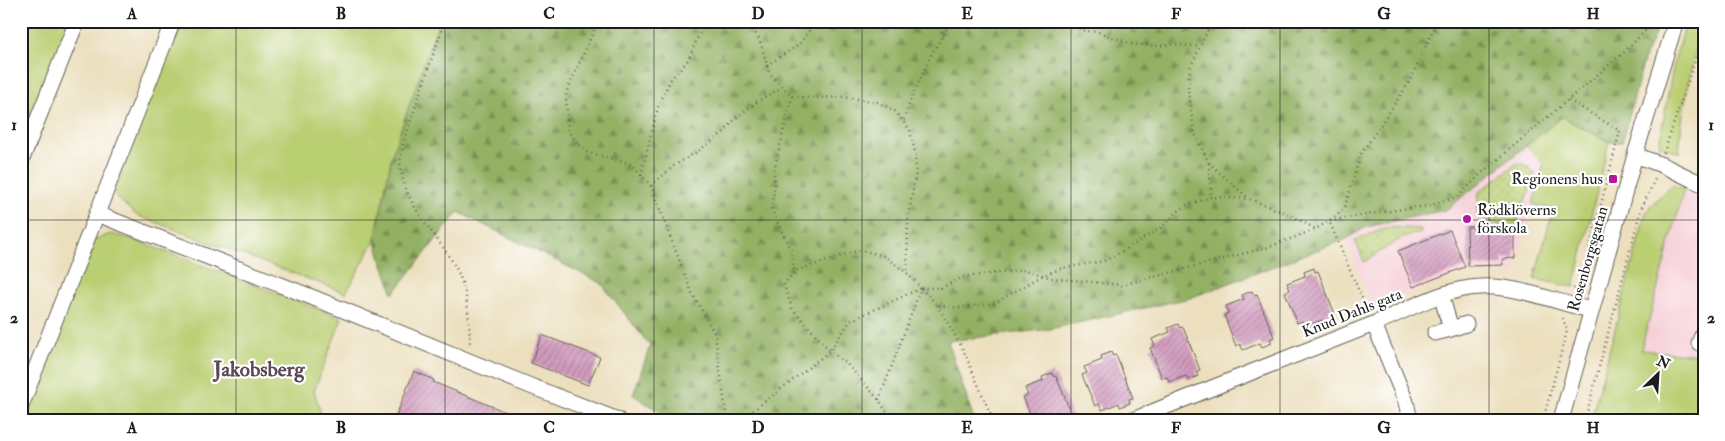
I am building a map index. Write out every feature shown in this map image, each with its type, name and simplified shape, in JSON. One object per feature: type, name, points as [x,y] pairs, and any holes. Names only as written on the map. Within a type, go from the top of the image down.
[{"type":"street","points":[[21,161],[77,21]]},
{"type":"street","points":[[21,406],[173,21]]},
{"type":"street","name":"Rosenborgsgatan","points":[[1561,420],[1635,155],[1676,21]]},
{"type":"street","points":[[1635,155],[1662,165],[1704,185]]},
{"type":"street","points":[[97,214],[309,296],[618,420]]},
{"type":"street","name":"Knud Dahls gata","points":[[1133,420],[1462,288],[1483,287],[1514,290],[1591,310]]},
{"type":"street","points":[[1441,295],[1451,329]]},
{"type":"street","points":[[1374,324],[1406,402],[1410,420]]},
{"type":"street","points":[[1435,334],[1466,324]]},
{"type":"path","points":[[445,21],[417,102],[404,145],[400,168],[406,194],[459,273],[469,306],[470,362]]},
{"type":"path","points":[[598,21],[566,93],[568,131],[586,152],[632,165],[651,186],[691,291],[715,334],[727,420]]},
{"type":"path","points":[[641,174],[658,107],[671,78],[688,60],[705,21]]},
{"type":"path","points":[[747,21],[760,40],[769,73],[792,96],[810,98],[846,97],[877,102],[894,110],[910,130],[915,152],[916,172],[908,218],[907,274]]},
{"type":"path","points":[[767,66],[779,56],[798,47],[809,31],[812,21]]},
{"type":"path","points":[[939,21],[944,36]]},
{"type":"path","points":[[903,121],[932,53],[952,21]]},
{"type":"path","points":[[1066,21],[1085,31],[1098,32],[1132,44],[1156,46],[1175,44],[1199,47]]},
{"type":"path","points":[[1211,196],[1209,163],[1194,132],[1188,88],[1190,68],[1212,21]]},
{"type":"path","points":[[741,420],[830,351],[850,321],[921,288],[941,288],[963,277],[1026,270],[1052,278],[1122,285],[1269,247],[1330,222],[1344,210],[1361,154],[1410,81],[1437,21]]},
{"type":"path","points":[[1330,222],[1428,206],[1457,197],[1483,172],[1622,54],[1655,21]]},
{"type":"path","points":[[1585,420],[1641,209],[1662,165],[1670,129],[1684,95],[1694,60],[1704,40]]},
{"type":"path","points":[[651,186],[675,165],[700,150],[724,132],[736,118],[758,101],[782,87]]},
{"type":"path","points":[[792,96],[774,170],[775,187],[771,208],[791,251],[796,271]]},
{"type":"path","points":[[1543,420],[1567,330],[1563,318],[1570,291],[1580,284],[1620,131],[1568,100]]},
{"type":"path","points":[[1209,163],[1250,198],[1286,213],[1316,229]]},
{"type":"path","points":[[937,305],[958,308],[995,303],[1043,275],[1063,268],[1104,261],[1162,227],[1184,206],[1211,196],[1250,198]]},
{"type":"path","points":[[1330,222],[1374,324]]},
{"type":"path","points":[[892,420],[879,400],[847,364],[830,351],[792,308],[784,284],[796,271],[860,250],[884,256],[907,274],[937,305],[963,349],[994,420]]},
{"type":"path","points":[[879,400],[921,288]]},
{"type":"shaded area","name":"Rödklöverns förskola","points":[[1526,146],[1544,164],[1514,274],[1466,272],[1372,308],[1346,239],[1365,227],[1446,210]]},
{"type":"shaded area","points":[[1704,164],[1704,355],[1641,350],[1684,189]]},
{"type":"green space","points":[[21,21],[77,21],[21,161]]},
{"type":"green space","points":[[173,21],[439,21],[392,155],[375,240],[346,293],[136,215],[116,197],[110,181]]},
{"type":"green space","points":[[439,21],[1661,21],[1645,56],[1622,142],[1609,142],[1562,117],[1446,210],[1366,227],[1346,239],[1190,298],[1050,329],[948,341],[974,420],[673,420],[633,395],[650,346],[601,283],[458,212],[393,294],[375,240],[392,155]]},
{"type":"green space","points":[[1687,21],[1704,21],[1704,24],[1687,88],[1679,153],[1659,145],[1674,62]]},
{"type":"green space","points":[[1562,117],[1609,142],[1574,287],[1534,279],[1553,210],[1533,204],[1544,164],[1526,146]]},
{"type":"green space","points":[[1517,163],[1528,166],[1535,175],[1514,229],[1477,218],[1479,192]]},
{"type":"green space","points":[[1672,185],[1684,189],[1641,350],[1704,355],[1704,420],[1591,420],[1645,215],[1651,205]]},
{"type":"green space","points":[[1389,227],[1421,229],[1421,233],[1402,238],[1364,262],[1355,240]]},
{"type":"green space","points":[[110,234],[129,238],[342,318],[314,391],[323,420],[21,420],[21,406],[85,244]]},
{"type":"building","points":[[1515,226],[1515,258],[1502,259],[1503,265],[1468,266],[1467,227]]},
{"type":"building","points":[[1450,230],[1465,267],[1413,287],[1398,251]]},
{"type":"building","points":[[1314,268],[1315,272],[1318,271],[1335,314],[1332,316],[1333,320],[1323,324],[1322,320],[1304,327],[1302,321],[1297,323],[1285,292],[1290,290],[1287,283],[1305,276],[1304,272]]},
{"type":"building","points":[[1252,291],[1254,295],[1257,294],[1274,337],[1270,339],[1272,343],[1262,347],[1260,343],[1243,350],[1240,344],[1236,346],[1224,315],[1228,313],[1226,306],[1244,299],[1242,295]]},
{"type":"building","points":[[1178,324],[1180,328],[1183,327],[1200,370],[1196,372],[1198,376],[1188,380],[1186,376],[1169,382],[1167,377],[1162,378],[1150,348],[1155,346],[1152,339],[1170,332],[1168,328]]},
{"type":"building","points":[[542,335],[600,357],[588,385],[531,363]]},
{"type":"building","points":[[1111,352],[1113,356],[1116,355],[1133,398],[1129,399],[1130,403],[1120,407],[1119,403],[1102,410],[1099,404],[1095,406],[1082,375],[1087,373],[1084,367],[1102,360],[1101,356]]},
{"type":"building","points":[[414,371],[434,380],[433,382],[525,420],[406,420],[396,416]]},
{"type":"building","points":[[1052,373],[1054,377],[1056,376],[1074,420],[1033,420],[1023,397],[1028,395],[1025,388],[1043,381],[1042,377]]},
{"type":"place","name":"Regionens hus","points":[[1613,179]]},
{"type":"place","name":"Rödklöverns förskola","points":[[1467,219]]},
{"type":"district","name":"Jakobsberg","points":[[259,369]]}]
